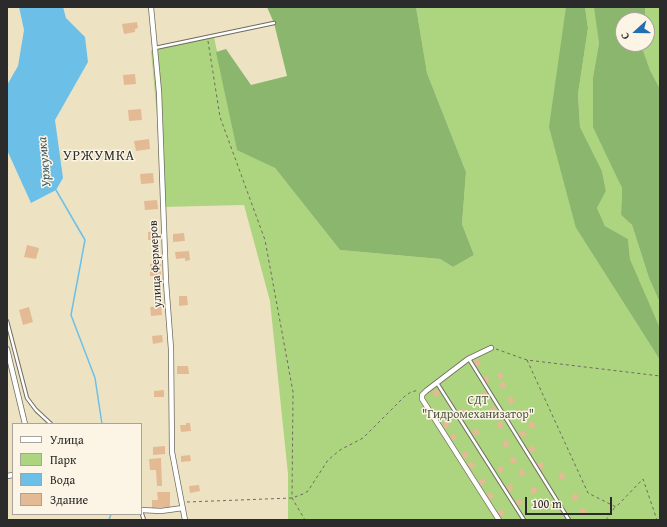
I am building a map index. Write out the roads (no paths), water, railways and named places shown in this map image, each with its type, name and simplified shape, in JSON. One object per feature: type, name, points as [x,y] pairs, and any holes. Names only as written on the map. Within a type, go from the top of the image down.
[{"type":"street","name":"улица Фермеров","points":[[151,7],[160,92],[166,282],[171,349],[172,452],[185,520]]},
{"type":"street","points":[[491,348],[468,359],[426,391],[422,395],[422,399],[499,520]]},
{"type":"street","points":[[7,349],[9,363],[25,423]]},
{"type":"street","points":[[142,511],[162,511],[183,508]]},
{"type":"lane","points":[[155,48],[274,23]]},
{"type":"lane","points":[[7,321],[27,398],[36,410],[50,423]]},
{"type":"lane","points":[[468,359],[569,520]]},
{"type":"lane","points":[[438,383],[524,520]]},
{"type":"water","points":[[19,7],[63,7],[66,18],[85,37],[88,62],[55,120],[63,178],[56,190],[31,203],[7,150],[7,85],[18,66],[24,30]]},
{"type":"waterway","name":"Уржумка","points":[[56,190],[85,240],[71,315],[95,378],[102,423]]},
{"type":"waterway","name":"Уржумка","points":[[109,520],[111,515]]},
{"type":"district","name":"УРЖУМКА","points":[[99,156]]},
{"type":"park label","name":"СДТ \"Гидромеханизатор\"","points":[[478,408]]}]
